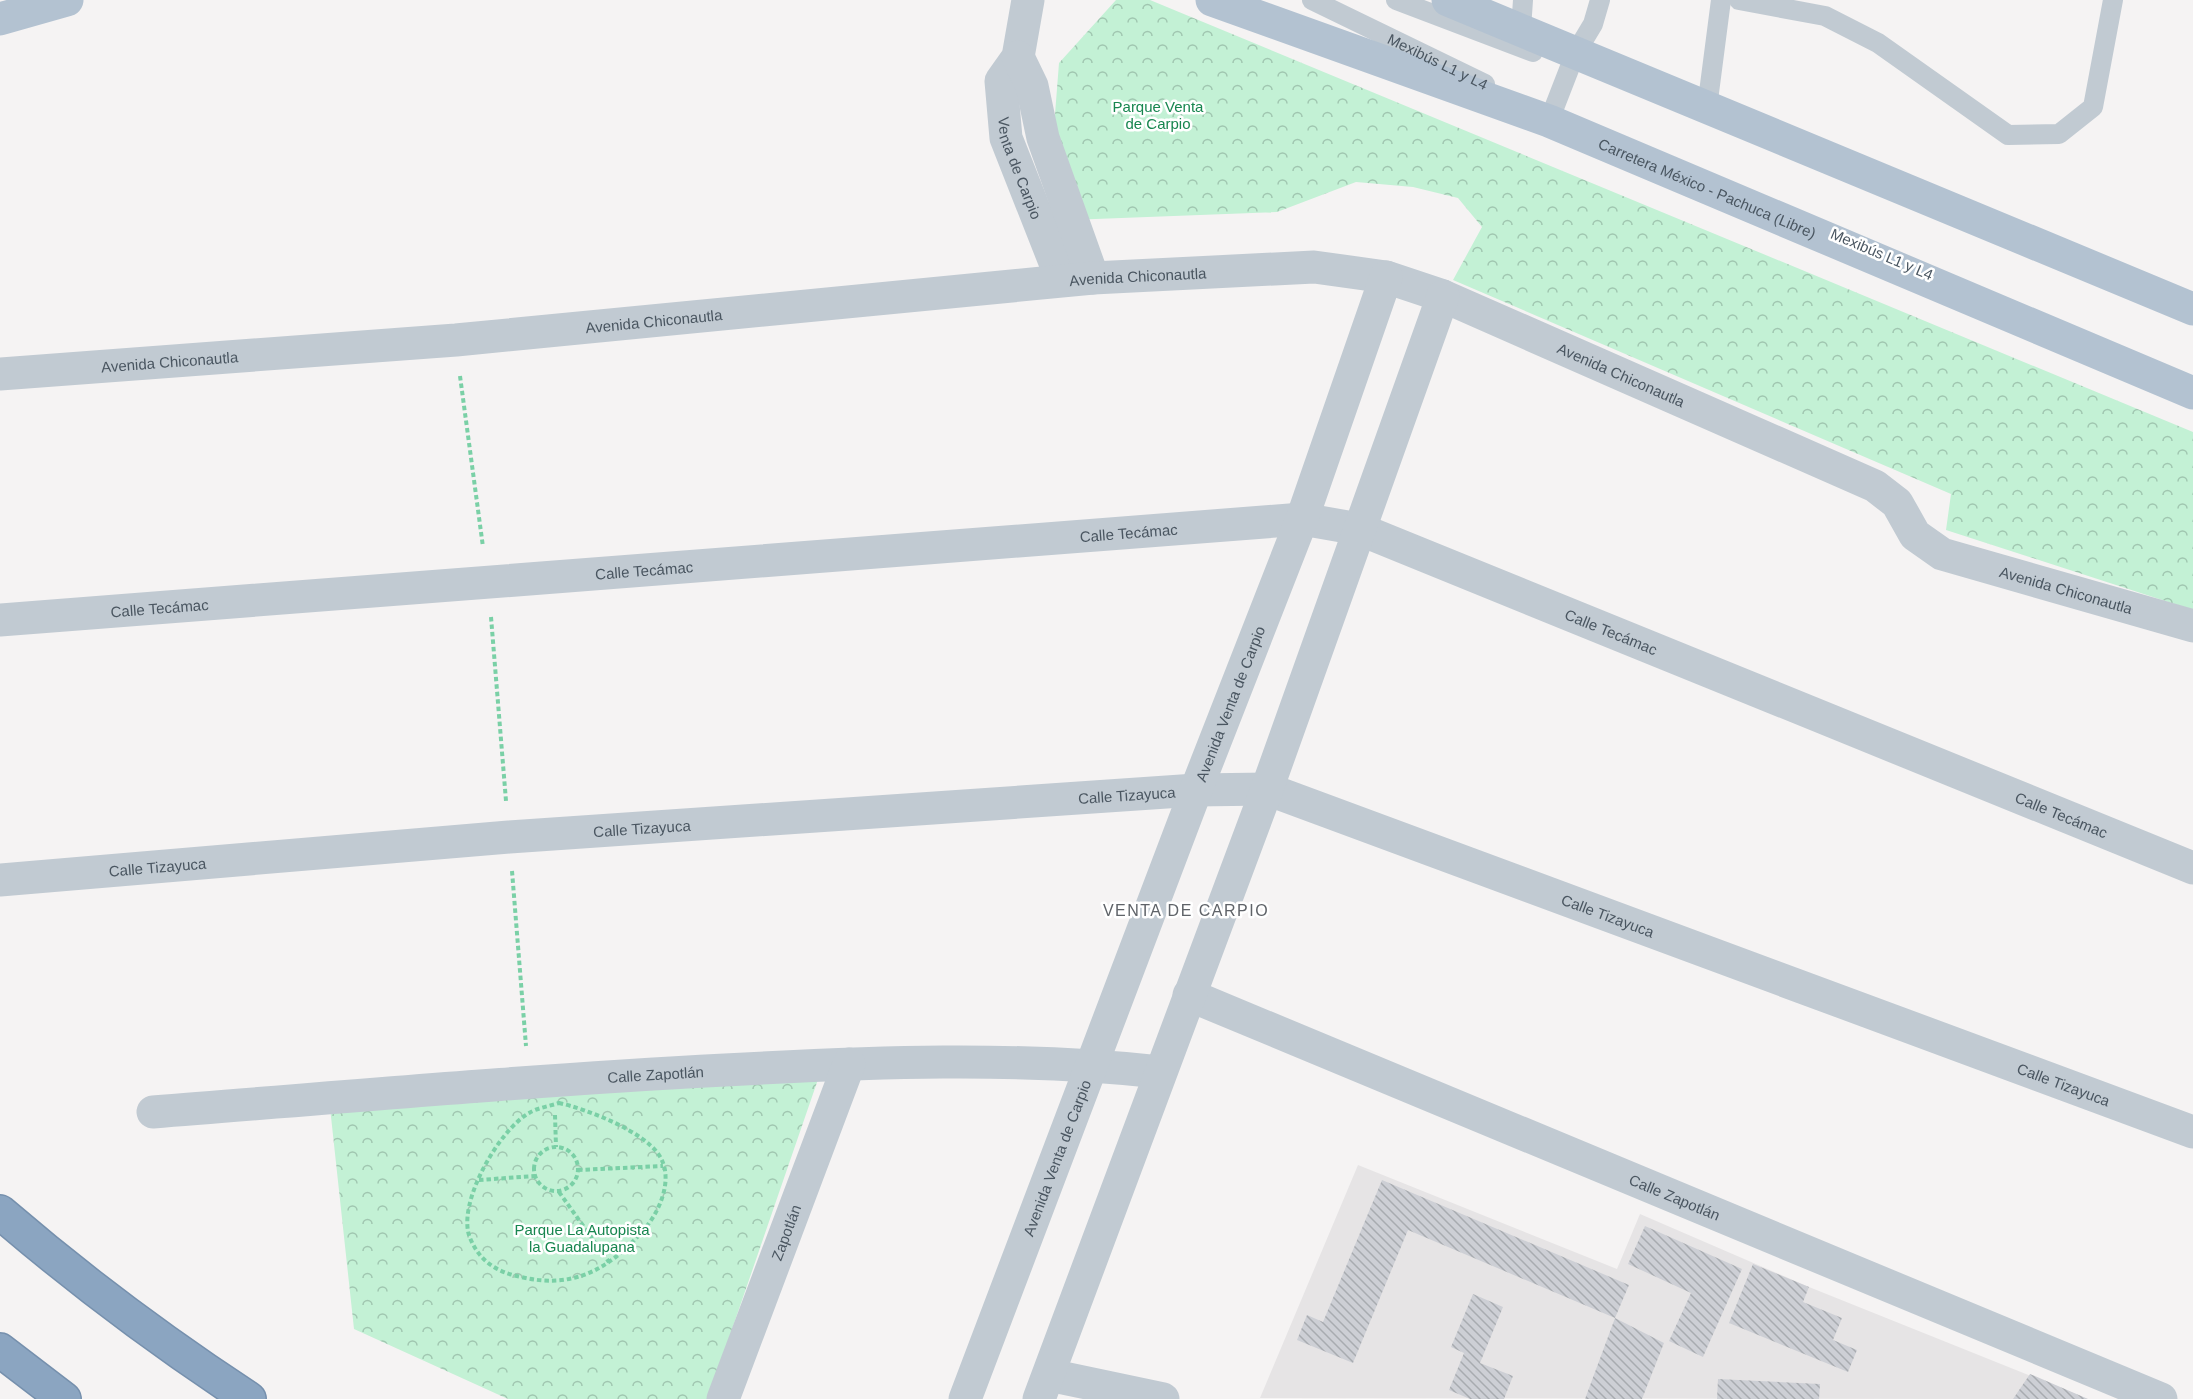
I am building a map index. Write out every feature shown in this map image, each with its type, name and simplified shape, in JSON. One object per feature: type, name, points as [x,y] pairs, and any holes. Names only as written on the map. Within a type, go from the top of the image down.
[{"type":"highway","points":[[0,1212],[50,1255],[171,1349],[249,1399]]},
{"type":"highway","points":[[0,1350],[64,1399]]},
{"type":"main road","points":[[0,19],[67,0]]},
{"type":"main road","name":"Carretera México - Pachuca (Libre)","points":[[1212,0],[1550,118],[2193,393]]},
{"type":"main road","points":[[1448,0],[1522,14],[1573,60],[1707,108],[2193,309]]},
{"type":"street","name":"Venta de Carpio","points":[[1028,0],[1018,57],[1001,81],[1006,138],[1078,279]]},
{"type":"street","name":"Avenida Chiconautla","points":[[0,374],[456,339],[1078,279],[1314,267],[1386,277],[1443,296],[1875,486],[1897,503],[1914,535],[1942,554],[2193,626]]},
{"type":"street","name":"Avenida Venta de Carpio","points":[[965,1399],[1196,790],[1302,519],[1386,277]]},
{"type":"street","points":[[1163,1399],[1044,1387],[1267,789],[1443,296]]},
{"type":"street","name":"Calle Tecámac","points":[[0,620],[488,580],[1302,519],[1359,529],[2193,868]]},
{"type":"street","name":"Calle Tizayuca","points":[[0,880],[509,837],[1196,790],[1267,789],[2193,1132]]},
{"type":"street","name":"Calle Zapotlán","points":[[1189,995],[2161,1399]]},
{"type":"street","name":"Calle Zapotlán","points":[[153,1112],[528,1082],[849,1064],[1092,1064],[1160,1072]]},
{"type":"street","name":"Zapotlán","points":[[723,1399],[849,1064]]},
{"type":"lane","name":"Mexibús L1 y L4","points":[[1312,0],[1550,118],[2193,385]]},
{"type":"lane","points":[[1396,0],[1573,60],[2193,324]]},
{"type":"lane","points":[[1550,118],[1573,60],[1593,24],[1600,0]]},
{"type":"lane","points":[[1707,108],[1721,0]]},
{"type":"lane","points":[[1739,0],[1825,16],[1857,32],[1878,43],[2008,135],[2059,134],[2093,107],[2113,0]]},
{"type":"path","points":[[456,339],[488,580],[528,1082]]},
{"type":"path","points":[[559,1103],[585,1109],[633,1133],[658,1154],[663,1166],[666,1174],[661,1199],[649,1224],[626,1250],[609,1262],[597,1270],[568,1281],[538,1281],[500,1273],[480,1256],[469,1236],[467,1213],[488,1158],[505,1135],[529,1113],[559,1103]]},
{"type":"path","points":[[559,1192],[573,1184],[578,1170],[574,1156],[556,1147],[543,1151],[538,1156],[534,1168],[535,1176],[544,1188],[559,1192],[609,1262]]},
{"type":"path","points":[[578,1170],[663,1166]]},
{"type":"path","points":[[479,1180],[535,1176]]},
{"type":"shaded area","points":[[1358,1165],[1617,1269],[1640,1214],[1809,1287],[2088,1399],[1260,1398]]},
{"type":"green space","name":"Parque Venta de Carpio","points":[[1116,0],[1150,0],[2193,432],[2193,610],[1946,530],[1951,494],[1453,280],[1482,227],[1458,198],[1413,187],[1356,182],[1277,212],[1069,220],[1050,178],[1059,63]]},
{"type":"green space","name":"Parque La Autopista la Guadalupana","points":[[824,1062],[708,1399],[508,1399],[354,1329],[328,1089]]},
{"type":"building","points":[[1382,1180],[1629,1285],[1615,1318],[1408,1230],[1353,1363],[1297,1340],[1307,1315],[1323,1322]]},
{"type":"building","points":[[1645,1226],[1742,1269],[1703,1357],[1669,1341],[1691,1293],[1628,1264]]},
{"type":"building","points":[[1753,1264],[1809,1287],[1803,1302],[1842,1318],[1833,1340],[1857,1350],[1848,1372],[1729,1323]]},
{"type":"building","points":[[1473,1294],[1503,1307],[1480,1363],[1513,1376],[1504,1399],[1470,1399],[1449,1390],[1464,1353],[1451,1347]]},
{"type":"building","points":[[1615,1318],[1664,1343],[1642,1399],[1585,1399]]},
{"type":"building","points":[[2030,1374],[2088,1399],[2013,1399]]},
{"type":"building","points":[[1718,1379],[1820,1384],[1819,1399],[1717,1399]]},
{"type":"district","name":"VENTA DE CARPIO","points":[[1186,910]]}]
